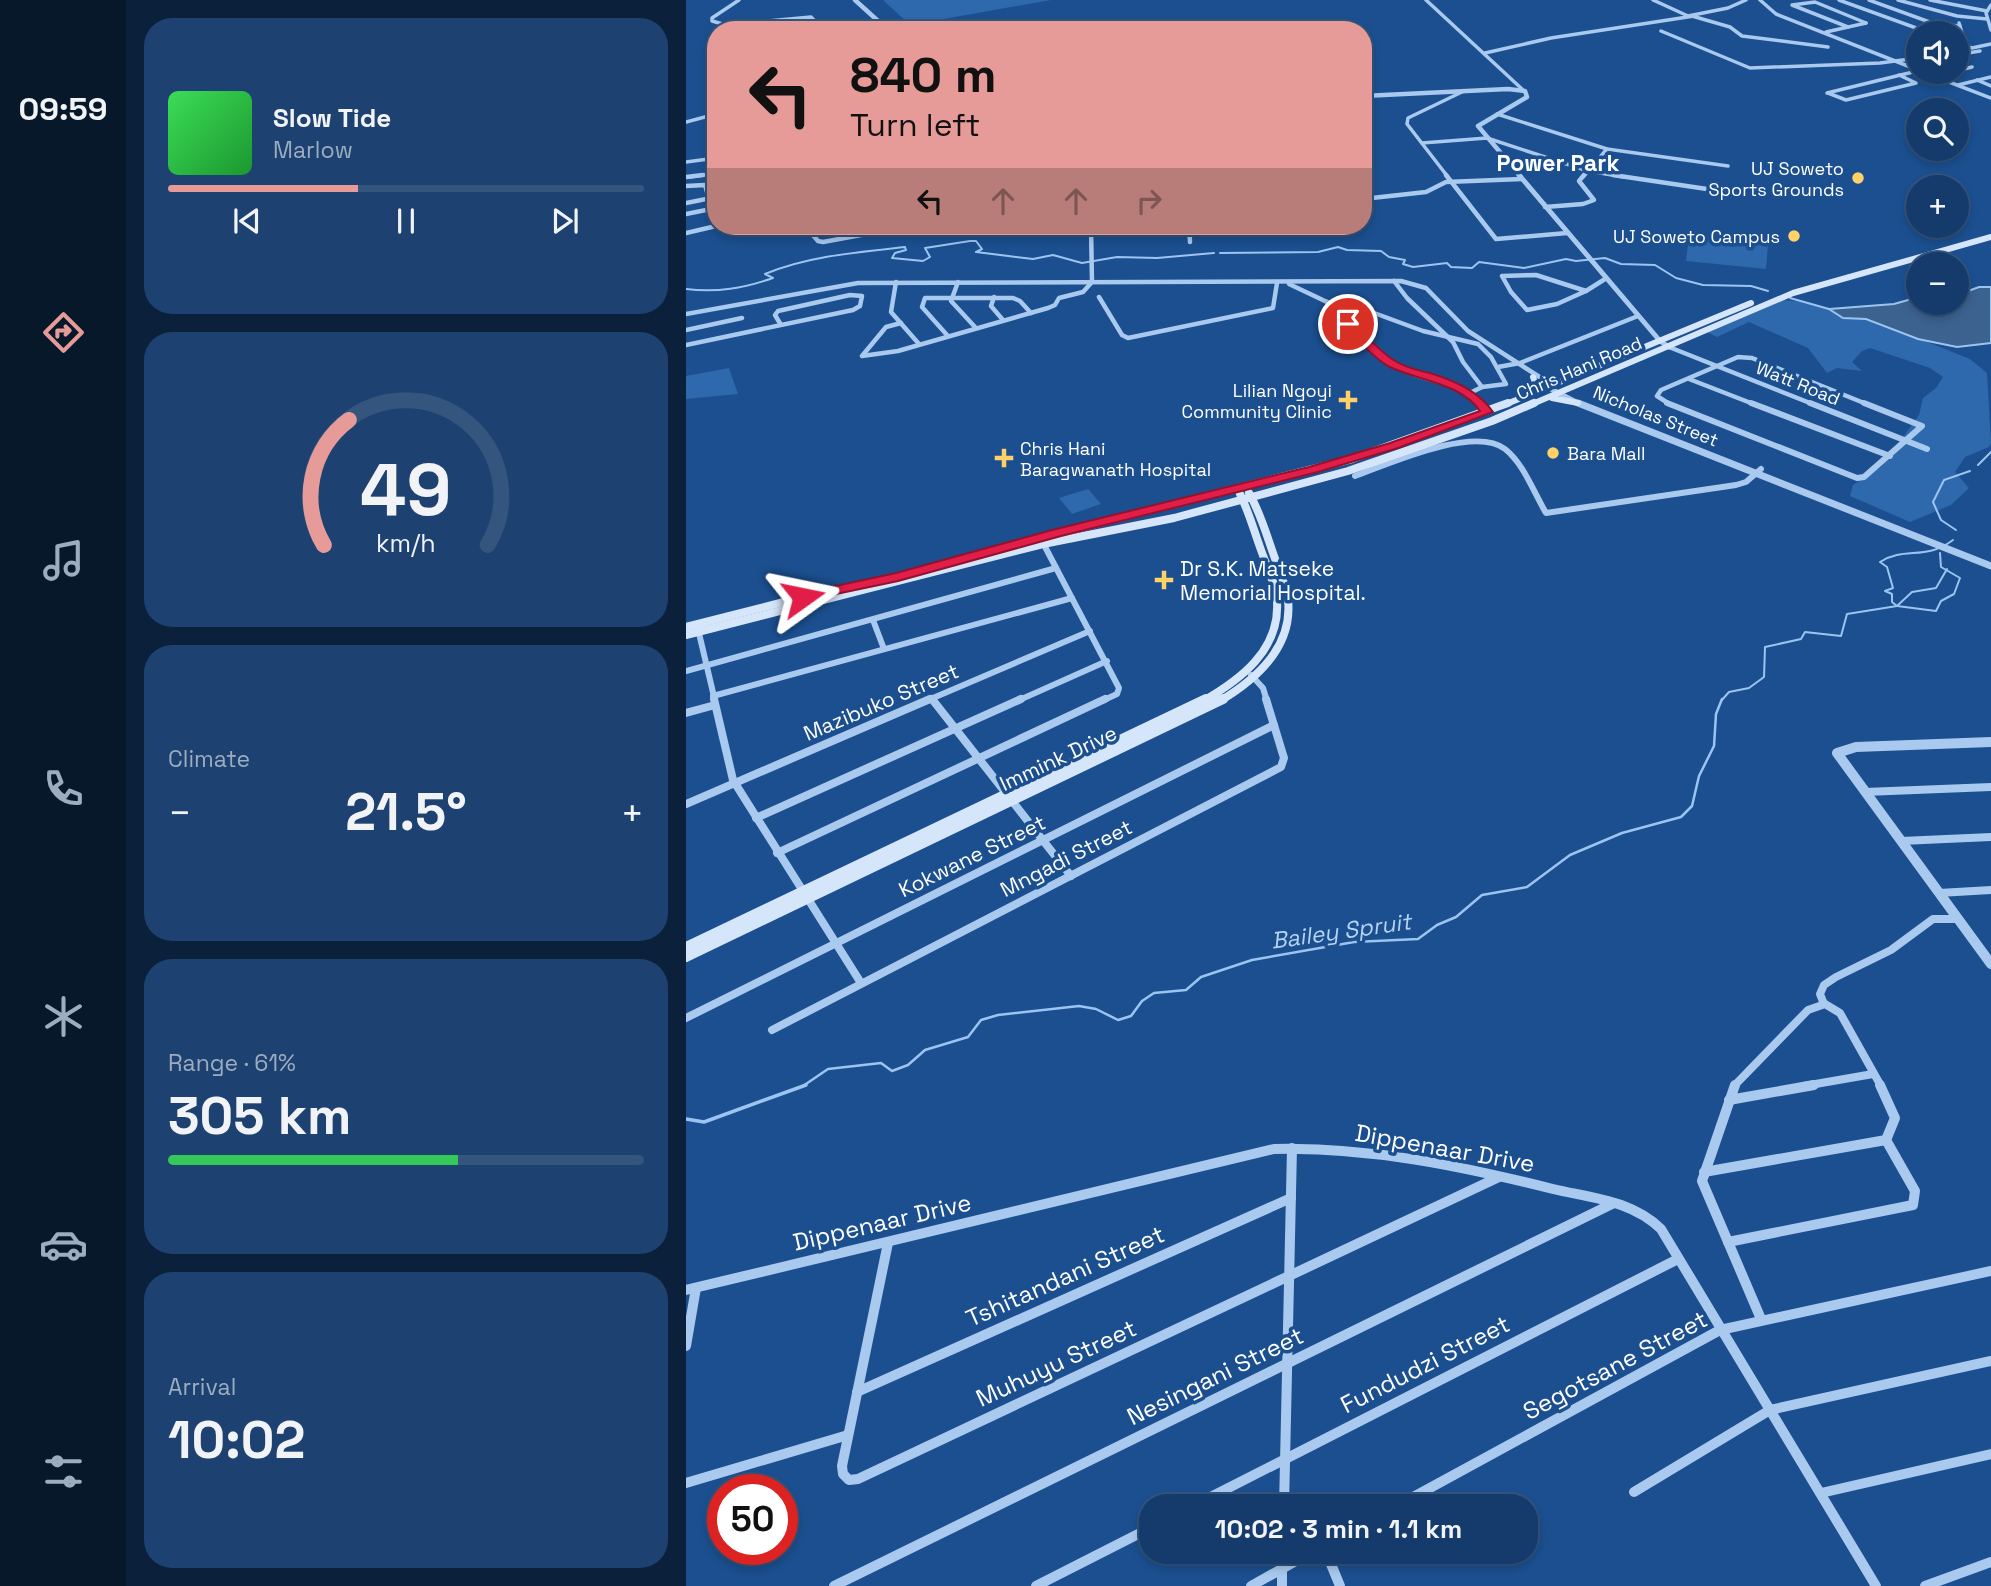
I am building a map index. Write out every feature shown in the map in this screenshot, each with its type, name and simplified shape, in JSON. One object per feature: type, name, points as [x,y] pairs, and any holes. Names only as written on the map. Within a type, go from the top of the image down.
[{"type":"main road","name":"Chris Hani Road","points":[[697,628],[1349,460],[1487,412],[1794,287],[1991,231]]},
{"type":"main road","name":"Chris Hani Road","points":[[1938,252],[1991,237]]},
{"type":"main road","name":"Chris Hani Road","points":[[1041,540],[1174,518],[1401,454],[1581,384],[1793,293],[1906,261]]},
{"type":"main road","points":[[1518,399],[1534,387],[1537,377],[1561,381]]},
{"type":"main road","points":[[1580,401],[1575,391],[1581,384]]},
{"type":"main road","points":[[1542,400],[1557,398],[1580,401]]},
{"type":"main road","name":"Immink Drive","points":[[686,957],[804,896],[1010,797],[1215,705],[1250,675],[1280,643],[1286,628],[1289,605],[1282,579],[1242,489]]},
{"type":"main road","points":[[1218,506],[1234,506],[1253,513],[1260,503],[1277,491]]},
{"type":"main road","name":"Immink Drive","points":[[1250,675],[1276,625],[1278,605],[1253,513]]},
{"type":"main road","points":[[686,631],[697,628]]},
{"type":"main road","name":"Immink Drive","points":[[686,947],[804,896]]},
{"type":"street","points":[[715,21],[712,18],[739,0]]},
{"type":"street","points":[[855,0],[878,21]]},
{"type":"street","points":[[1426,0],[1527,93],[1527,97],[1478,125],[1487,138]]},
{"type":"street","points":[[1653,0],[1730,27],[1742,36],[1828,47]]},
{"type":"street","points":[[1741,3],[1746,0]]},
{"type":"street","points":[[1839,0],[1906,24]]},
{"type":"street","points":[[1869,0],[1926,21]]},
{"type":"street","points":[[1863,9],[1899,0],[1957,16],[1987,19]]},
{"type":"street","points":[[1930,0],[1987,11]]},
{"type":"street","points":[[1485,53],[1551,38],[1693,16],[1741,3],[1761,1],[1776,14],[1906,65]]},
{"type":"street","points":[[1824,33],[1867,23],[1815,2],[1792,5],[1848,27]]},
{"type":"street","points":[[1991,5],[1987,11],[1991,30]]},
{"type":"street","points":[[1957,16],[1958,21]]},
{"type":"street","points":[[786,21],[811,17],[815,21]]},
{"type":"street","points":[[1661,31],[1750,68],[1906,59]]},
{"type":"street","points":[[1969,47],[1991,44]]},
{"type":"street","points":[[1969,53],[1985,46]]},
{"type":"street","points":[[1899,75],[1916,83],[1846,100],[1828,93],[1906,73]]},
{"type":"street","points":[[1958,85],[1991,77]]},
{"type":"street","points":[[1977,80],[1991,86]]},
{"type":"street","points":[[1958,85],[1991,98]]},
{"type":"street","points":[[1372,96],[1522,89]]},
{"type":"street","points":[[1464,91],[1406,119],[1422,143],[1493,236],[1503,240],[1567,233]]},
{"type":"street","points":[[1497,114],[1607,149],[1728,166]]},
{"type":"street","points":[[686,122],[707,116]]},
{"type":"street","points":[[1422,143],[1487,138],[1588,171],[1727,192]]},
{"type":"street","name":"Watt Road","points":[[1487,138],[1660,341],[1669,347],[1927,450]]},
{"type":"street","points":[[1545,207],[1583,204],[1594,200],[1579,181],[1607,149]]},
{"type":"street","points":[[686,162],[707,159]]},
{"type":"street","points":[[686,177],[707,174]]},
{"type":"street","points":[[1372,196],[1426,192],[1451,182],[1522,179]]},
{"type":"street","points":[[686,186],[705,184],[707,192]]},
{"type":"street","points":[[686,204],[707,199]]},
{"type":"street","points":[[686,214],[707,210]]},
{"type":"street","points":[[686,233],[707,228]]},
{"type":"street","points":[[813,235],[823,242],[859,235]]},
{"type":"street","points":[[901,323],[885,328],[863,356],[898,351],[1052,307],[1060,297],[1083,292],[1092,282],[1091,235]]},
{"type":"street","points":[[1190,235],[1191,242]]},
{"type":"street","points":[[1587,291],[1536,275],[1502,276],[1511,292],[1527,310],[1537,310],[1587,291],[1605,279]]},
{"type":"street","points":[[1394,281],[1407,298],[1448,337],[1482,387]]},
{"type":"street","points":[[896,282],[891,312],[919,344]]},
{"type":"street","points":[[958,282],[951,297],[952,303],[975,327]]},
{"type":"street","name":"Nicholas Street","points":[[686,314],[848,283],[1410,282],[1426,288],[1468,331],[1561,392],[1938,542],[1991,566]]},
{"type":"street","points":[[1100,297],[1125,337],[1271,308],[1275,306],[1277,283]]},
{"type":"street","points":[[1288,283],[1327,302],[1366,310],[1478,344],[1498,367],[1506,384],[1482,387],[1468,394]]},
{"type":"street","points":[[686,345],[781,325],[855,309],[861,304],[860,295],[779,311],[775,314],[781,325]]},
{"type":"street","points":[[947,335],[922,307],[925,298],[1017,299],[1031,313]]},
{"type":"street","points":[[994,298],[991,306],[1003,320]]},
{"type":"street","points":[[1327,302],[1385,360],[1410,373],[1438,379],[1468,394],[1480,402],[1487,412]]},
{"type":"street","points":[[734,306],[748,332]]},
{"type":"street","points":[[1498,367],[1520,363],[1638,316]]},
{"type":"street","points":[[686,331],[742,318]]},
{"type":"street","points":[[1622,322],[1636,322],[1648,327]]},
{"type":"street","points":[[1738,357],[1748,357],[1917,422],[1920,427],[1863,477],[1856,478],[1658,398],[1659,391],[1717,366],[1738,357]]},
{"type":"street","points":[[1688,379],[1889,456]]},
{"type":"street","points":[[1355,477],[1440,448],[1487,439],[1504,448],[1546,513],[1736,485],[1758,471]]},
{"type":"street","points":[[777,853],[1114,696],[1120,690],[1041,540]]},
{"type":"street","name":"Nicholas Street","points":[[1954,549],[1991,560]]},
{"type":"street","points":[[686,671],[1056,568]]},
{"type":"street","points":[[713,696],[1072,598]]},
{"type":"street","points":[[873,620],[884,649]]},
{"type":"street","points":[[697,628],[735,784],[861,983]]},
{"type":"street","name":"Mazibuko Street","points":[[686,804],[1090,631]]},
{"type":"street","points":[[756,818],[1107,661]]},
{"type":"street","name":"Mngadi Street","points":[[772,1030],[1281,767],[1284,758],[1263,688],[1250,675]]},
{"type":"street","points":[[932,699],[1071,876]]},
{"type":"street","points":[[686,713],[715,705]]},
{"type":"street","name":"Kokwane Street","points":[[686,1018],[1274,725]]},
{"type":"street","points":[[1991,742],[1856,747],[1842,749],[1837,755],[1991,964]]},
{"type":"street","points":[[1865,792],[1991,787]]},
{"type":"street","points":[[1901,841],[1991,837]]},
{"type":"street","points":[[1939,893],[1991,890]]},
{"type":"street","points":[[1824,1004],[1820,994],[1824,985],[1836,977],[1891,950],[1933,919],[1958,919]]},
{"type":"street","points":[[1980,949],[1991,948]]},
{"type":"street","points":[[1728,1242],[1913,1205],[1915,1191],[1886,1140],[1895,1114],[1840,1013],[1832,1006],[1824,1004],[1808,1010],[1740,1078],[1729,1100],[1704,1172],[1703,1188],[1762,1319]]},
{"type":"street","points":[[1729,1100],[1873,1074]]},
{"type":"street","points":[[1704,1172],[1886,1140]]},
{"type":"street","points":[[1284,1494],[1292,1148]]},
{"type":"street","name":"Dippenaar Drive","points":[[691,1289],[1250,1155],[1292,1148],[1411,1158],[1615,1203],[1649,1216],[1661,1229],[1876,1586]]},
{"type":"street","name":"Muhuyu Street","points":[[888,1243],[842,1469],[845,1476],[852,1480],[1289,1278],[1500,1176]]},
{"type":"street","name":"Tshitandani Street","points":[[857,1392],[1291,1198]]},
{"type":"street","name":"Nesingani Street","points":[[834,1586],[1615,1203]]},
{"type":"street","name":"Fundudzi Street","points":[[1217,1494],[1678,1259]]},
{"type":"street","name":"Segotsane Street","points":[[1419,1494],[1720,1331],[1762,1319],[1991,1271]]},
{"type":"street","points":[[686,1346],[691,1289]]},
{"type":"street","points":[[1634,1492],[1770,1410],[1991,1361]]},
{"type":"street","points":[[686,1483],[848,1435]]},
{"type":"street","points":[[1821,1493],[1991,1454]]},
{"type":"street","points":[[1036,1586],[1139,1534]]},
{"type":"street","points":[[1925,1586],[1944,1582],[1991,1562]]},
{"type":"street","points":[[1282,1564],[1282,1586]]},
{"type":"street","points":[[1251,1586],[1291,1564]]},
{"type":"street","points":[[1331,1564],[1340,1586]]},
{"type":"shaded area","points":[[883,0],[1051,0],[933,21],[906,21]]},
{"type":"shaded area","points":[[1712,234],[1736,236],[1736,242],[1768,245],[1766,269],[1686,261],[1689,237],[1710,239]]},
{"type":"shaded area","points":[[1991,287],[1991,343],[1957,347],[1918,339],[1866,319],[1843,318],[1829,309],[1894,304],[1906,301],[1906,315],[1969,315],[1969,291]]},
{"type":"shaded area","points":[[1776,300],[1799,301],[1829,309],[1843,318],[1866,319],[1887,326],[1970,359],[1987,373],[1991,443],[1989,447],[1965,457],[1955,472],[1969,488],[1951,505],[1910,522],[1850,496],[1853,485],[1882,466],[1919,415],[1923,398],[1936,388],[1943,377],[1930,368],[1870,348],[1862,351],[1852,362],[1862,371],[1837,368],[1827,373],[1808,348],[1749,322],[1717,337],[1707,332]]},
{"type":"shaded area","points":[[729,368],[738,394],[686,399],[686,376]]},
{"type":"shaded area","points":[[1088,489],[1101,504],[1072,514],[1059,498]]},
{"type":"waterway","points":[[686,289],[720,290],[741,287],[773,278],[765,274],[781,268],[870,251],[905,247],[906,250],[895,253],[892,258],[923,261],[930,257],[925,248],[970,241],[976,241],[982,249],[976,252],[1033,259],[1053,255],[1082,263],[1117,257],[1157,258],[1214,253]]},
{"type":"waterway","points":[[1220,253],[1318,252],[1338,247],[1347,250],[1381,251],[1389,257],[1405,260],[1403,264],[1413,267],[1447,263],[1451,267],[1472,268],[1479,262],[1524,268],[1566,259],[1576,261],[1605,258],[1621,264],[1655,265],[1676,278],[1703,285],[1751,286],[1768,291]]},
{"type":"waterway","points":[[1790,298],[1829,309]]},
{"type":"waterway","name":"Bailey Spruit","points":[[1978,465],[1991,452]]},
{"type":"waterway","name":"Bailey Spruit","points":[[1956,530],[1941,520],[1933,502],[1944,480],[1970,471]]},
{"type":"waterway","name":"Bailey Spruit","points":[[1897,606],[1892,602],[1892,594],[1885,591],[1893,588],[1887,567],[1880,562],[1889,557],[1933,550],[1953,540]]},
{"type":"waterway","points":[[1940,553],[1941,567],[1946,570]]},
{"type":"waterway","points":[[1897,606],[1936,611],[1941,601],[1954,594],[1960,578],[1946,570]]},
{"type":"waterway","points":[[1897,606],[1912,592],[1936,588],[1946,570]]},
{"type":"waterway","name":"Bailey Spruit","points":[[1721,701],[1729,692],[1749,688],[1764,677],[1765,647],[1801,639],[1805,632],[1841,636],[1847,614],[1897,606]]},
{"type":"waterway","name":"Bailey Spruit","points":[[803,1086],[828,1069],[881,1063],[892,1071],[908,1065],[925,1050],[968,1037],[981,1020],[998,1015],[1079,1006],[1096,1009],[1118,1020],[1131,1016],[1142,1001],[1154,993],[1186,990],[1201,977],[1252,960],[1354,942],[1418,939],[1437,925],[1456,917],[1482,895],[1527,887],[1570,855],[1622,833],[1681,817],[1692,806],[1699,776],[1714,746],[1716,714],[1721,701]]},
{"type":"waterway","name":"Bailey Spruit","points":[[686,1119],[704,1122],[806,1085]]},
{"type":"place","name":"UJ Soweto Sports Grounds","points":[[1858,178]]},
{"type":"place","name":"UJ Soweto Campus","points":[[1794,236]]},
{"type":"place","name":"Lilian Ngoyi Community Clinic","points":[[1348,400]]},
{"type":"place","name":"Bara Mall","points":[[1553,453]]},
{"type":"place","name":"Chris Hani Baragwanath Hospital","points":[[1004,458]]},
{"type":"place","name":"Dr S.K. Matseke Memorial Hospital.","points":[[1164,580]]},
{"type":"district","name":"Power Park","points":[[1558,163]]},
{"type":"route","points":[[803,597],[898,577],[1057,533],[1181,505],[1313,470],[1487,412],[1480,402],[1468,394],[1438,379],[1410,373],[1388,362],[1348,324]]}]
